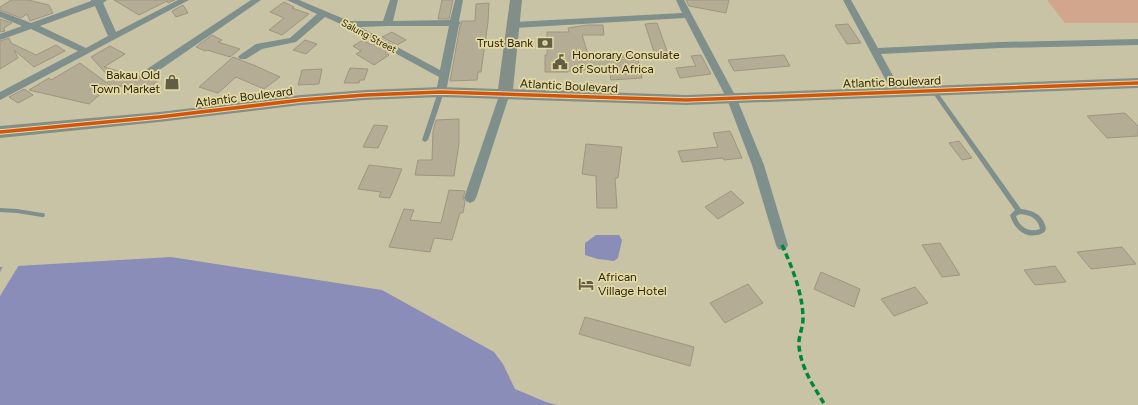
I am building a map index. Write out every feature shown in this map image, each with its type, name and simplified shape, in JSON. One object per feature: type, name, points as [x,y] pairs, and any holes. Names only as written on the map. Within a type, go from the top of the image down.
[{"type":"street","points":[[0,96],[186,0]]},
{"type":"street","points":[[151,71],[257,0]]},
{"type":"street","name":"Salung Street","points":[[292,0],[348,24],[444,76]]},
{"type":"street","points":[[387,24],[394,0]]},
{"type":"street","points":[[441,92],[456,23],[459,0]]},
{"type":"street","points":[[470,198],[505,93],[516,0]]},
{"type":"street","points":[[680,0],[732,99],[758,165],[782,245]]},
{"type":"street","points":[[847,0],[897,92]]},
{"type":"street","points":[[0,37],[99,1],[114,36]]},
{"type":"street","points":[[0,14],[32,26],[85,51]]},
{"type":"street","points":[[243,57],[259,46],[293,40],[323,14]]},
{"type":"street","points":[[514,25],[687,15]]},
{"type":"street","points":[[348,24],[456,23]]},
{"type":"street","points":[[874,51],[1000,45],[1138,42]]},
{"type":"street","name":"Atlantic Boulevard","points":[[0,132],[159,117],[300,100],[365,95],[441,92],[505,93],[581,98],[686,100],[1138,83]]},
{"type":"lane","points":[[934,91],[1019,211],[1028,212],[1037,216],[1043,223],[1043,230],[1038,233],[1029,233],[1019,228],[1014,221],[1013,215],[1019,211]]},
{"type":"lane","points":[[425,140],[441,92]]},
{"type":"lane","points":[[0,210],[42,215]]},
{"type":"shaded area","points":[[1047,0],[1138,0],[1138,23],[1065,23]]},
{"type":"water","points":[[596,235],[619,235],[622,240],[618,258],[614,261],[598,259],[585,255],[585,243]]},
{"type":"water","points":[[171,257],[382,290],[494,352],[503,364],[515,389],[557,405],[0,405],[0,267]]},
{"type":"pier","points":[[19,265],[0,296],[0,272],[3,266]]},
{"type":"building","points":[[11,0],[28,0],[49,5],[53,13],[30,21],[27,14],[21,18],[0,10],[0,7]]},
{"type":"building","points":[[114,0],[175,0],[168,3],[167,1],[139,15]]},
{"type":"building","points":[[442,0],[453,0],[449,19],[438,19]]},
{"type":"building","points":[[686,0],[729,0],[726,13],[689,6]]},
{"type":"building","points":[[284,2],[294,7],[292,8],[309,14],[282,35],[269,30],[284,18],[270,12]]},
{"type":"building","points":[[489,3],[481,72],[478,72],[477,80],[450,81],[460,26],[462,23],[461,21],[475,21],[476,4]]},
{"type":"building","points":[[183,5],[188,13],[176,17],[172,11]]},
{"type":"building","points":[[0,19],[12,23],[4,28],[5,31],[0,32]]},
{"type":"building","points":[[657,23],[667,51],[654,52],[645,24]]},
{"type":"building","points":[[848,24],[861,43],[847,44],[835,25]]},
{"type":"building","points":[[587,25],[603,25],[604,35],[582,35],[588,54],[591,54],[591,58],[637,55],[642,78],[611,80],[609,69],[545,72],[547,32],[569,32],[568,28]]},
{"type":"building","points":[[392,32],[406,40],[397,45],[382,37]]},
{"type":"building","points":[[212,35],[222,40],[218,42],[240,49],[230,57],[207,50],[205,51],[196,47]]},
{"type":"building","points":[[9,38],[11,43],[36,55],[56,45],[65,51],[34,67],[14,50],[18,58],[0,69],[0,41]]},
{"type":"building","points":[[305,40],[317,44],[306,54],[293,50]]},
{"type":"building","points":[[363,40],[371,45],[373,43],[388,51],[385,53],[389,55],[374,65],[356,54],[361,51],[353,46]]},
{"type":"building","points":[[110,46],[125,54],[104,67],[135,76],[158,80],[147,91],[120,86],[115,91],[105,90],[89,104],[29,90],[49,78],[51,80],[80,63],[107,83],[111,79],[91,57]]},
{"type":"building","points":[[701,55],[711,74],[680,78],[676,68],[696,66],[691,56]]},
{"type":"building","points":[[784,55],[790,66],[734,71],[728,60]]},
{"type":"building","points":[[233,57],[280,77],[264,89],[236,77],[218,93],[199,87]]},
{"type":"building","points":[[350,68],[368,69],[364,80],[360,80],[359,83],[344,83]]},
{"type":"building","points":[[322,69],[319,84],[298,85],[302,70]]},
{"type":"building","points":[[24,89],[33,95],[18,103],[9,97]]},
{"type":"building","points":[[1125,113],[1138,126],[1138,136],[1107,138],[1087,116]]},
{"type":"building","points":[[459,119],[459,144],[454,176],[415,175],[418,160],[432,160],[433,131],[436,120]]},
{"type":"building","points":[[374,125],[388,126],[378,148],[363,147]]},
{"type":"building","points":[[730,131],[742,158],[724,160],[723,158],[682,162],[678,151],[718,147],[713,133]]},
{"type":"building","points":[[959,141],[972,158],[962,160],[949,143]]},
{"type":"building","points":[[586,144],[622,147],[618,178],[615,178],[617,208],[597,208],[596,176],[582,174]]},
{"type":"building","points":[[369,165],[402,169],[390,198],[379,197],[381,192],[358,189]]},
{"type":"building","points":[[449,190],[465,191],[463,198],[465,202],[463,213],[460,213],[452,240],[434,238],[430,252],[389,247],[404,209],[414,210],[410,220],[441,223]]},
{"type":"building","points":[[731,191],[744,203],[718,219],[705,207]]},
{"type":"building","points":[[940,243],[960,275],[942,277],[922,245]]},
{"type":"building","points":[[1122,247],[1136,264],[1091,269],[1077,252]]},
{"type":"building","points":[[1055,266],[1066,282],[1035,285],[1024,270]]},
{"type":"building","points":[[821,272],[860,289],[854,307],[814,289]]},
{"type":"building","points":[[748,284],[763,303],[725,323],[710,303]]},
{"type":"building","points":[[915,287],[928,303],[894,316],[881,299]]},
{"type":"building","points":[[585,317],[694,347],[690,366],[579,334]]},
{"type":"marked path","points":[[782,245],[793,269],[801,303],[803,319],[799,346],[807,376],[825,405]]},
{"type":"cycle path","points":[[0,132],[159,117],[301,100],[365,95],[441,92],[686,100],[1138,83]]},
{"type":"place","name":"Trust Bank","points":[[545,43]]},
{"type":"place","name":"Honorary Consulate of South Africa","points":[[560,62]]},
{"type":"place","name":"Bakau Old Town Market","points":[[172,82]]},
{"type":"place","name":"African Village Hotel","points":[[586,284]]}]
